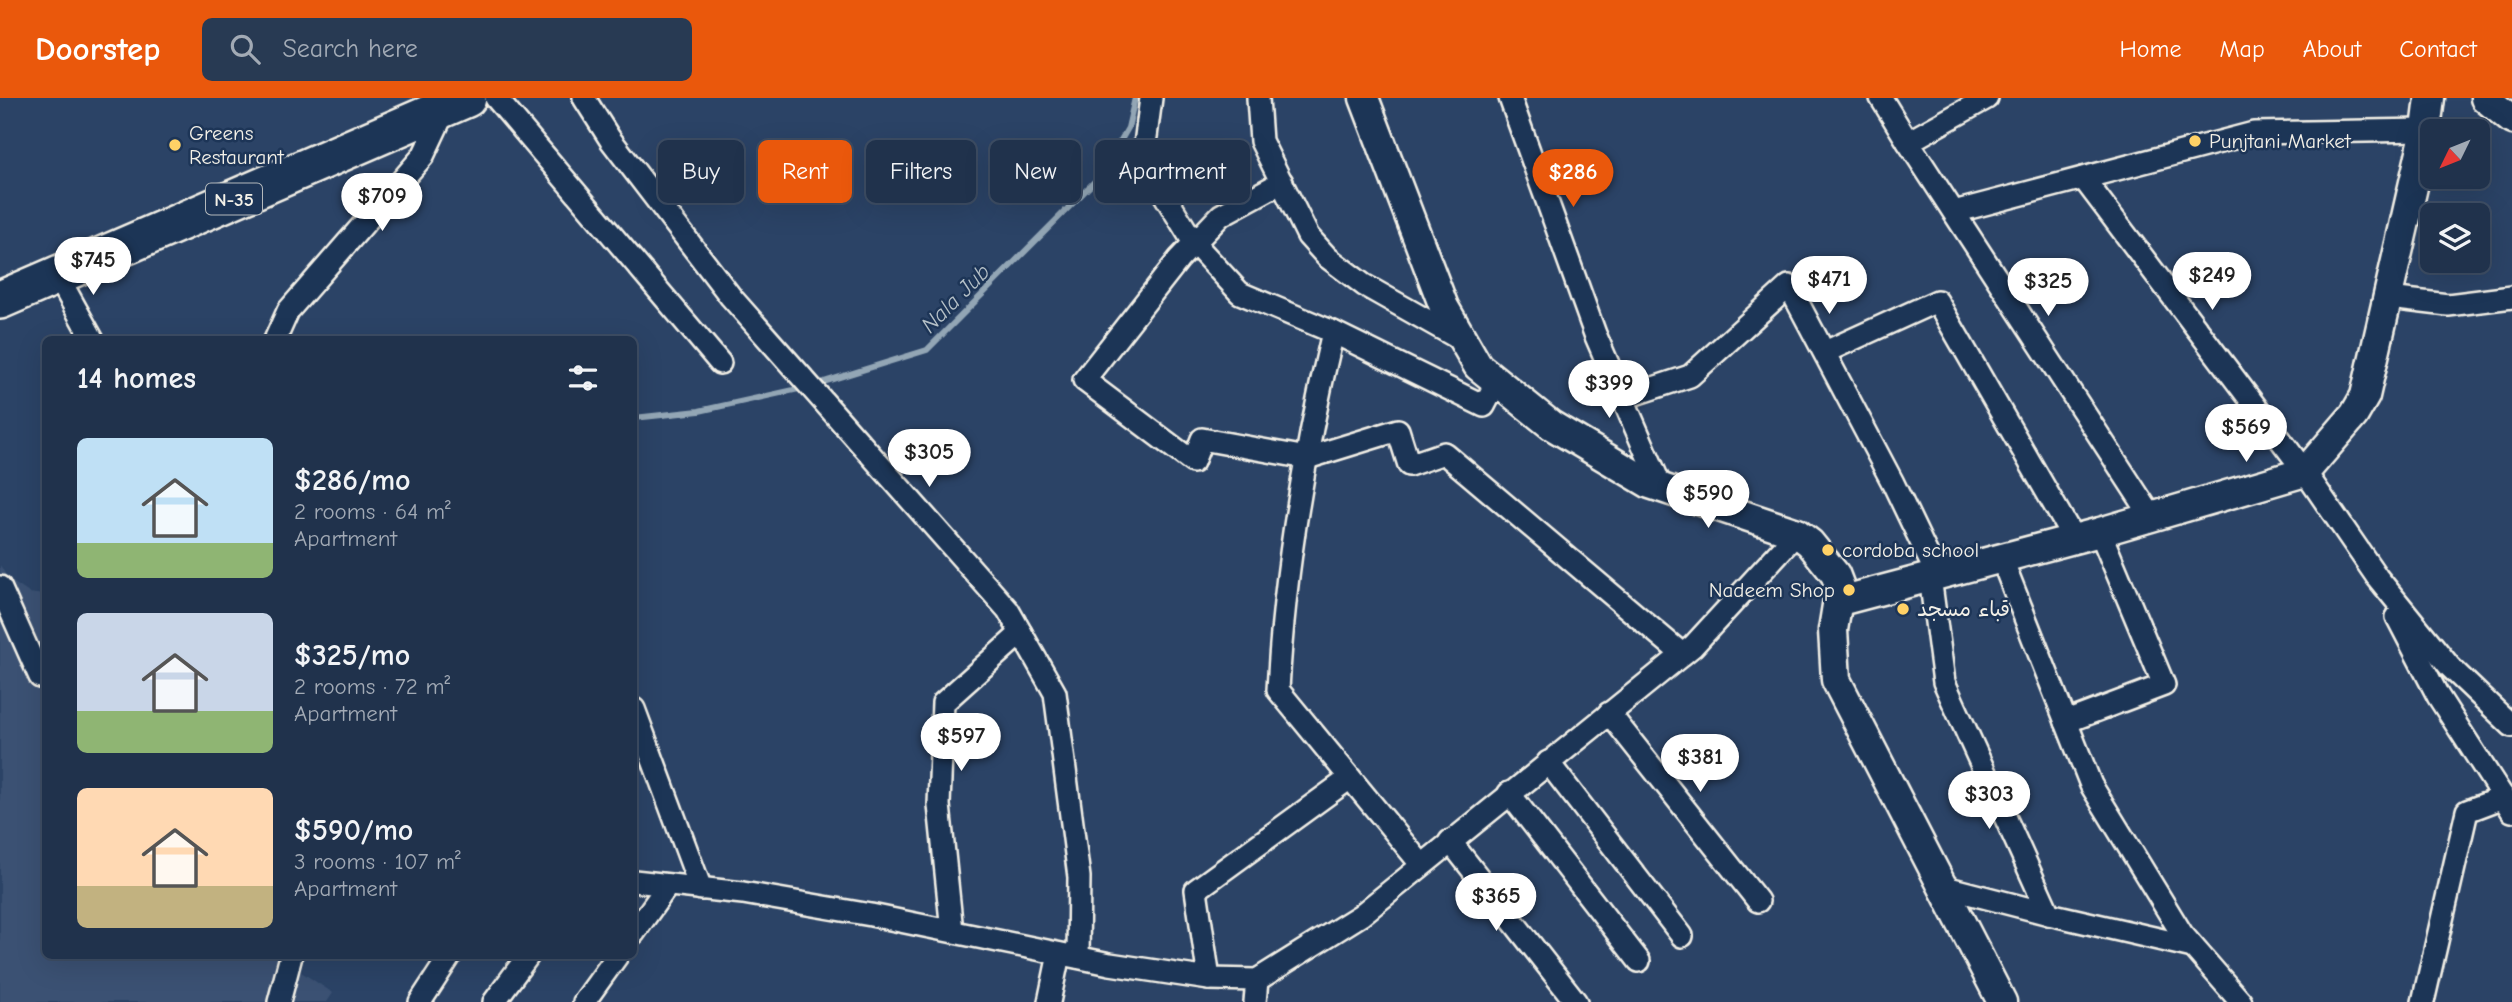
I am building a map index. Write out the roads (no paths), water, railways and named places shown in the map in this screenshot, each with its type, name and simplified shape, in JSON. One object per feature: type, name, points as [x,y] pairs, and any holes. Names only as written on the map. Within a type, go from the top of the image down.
[{"type":"highway","name":"N-35","points":[[0,274],[405,98]]},
{"type":"highway","name":"N-35","points":[[0,300],[457,103]]},
{"type":"street","points":[[496,98],[720,363]]},
{"type":"street","points":[[584,98],[610,139],[731,296],[1008,610],[1055,693],[1079,877],[1068,956],[1049,1002]]},
{"type":"street","points":[[1150,98],[1143,160],[1194,243],[1240,293],[1333,332],[1484,406],[1496,383]]},
{"type":"street","points":[[1258,98],[1261,141],[1308,236],[1327,257],[1364,285],[1460,339]]},
{"type":"street","points":[[1364,98],[1444,307],[1460,339],[1478,366],[1551,425],[1640,479],[1662,489],[1797,533],[1810,543],[1835,573],[1840,587],[1840,601],[1833,630],[1836,680],[2002,1002]]},
{"type":"street","points":[[1510,98],[1595,334],[1662,489]]},
{"type":"street","points":[[1881,98],[2152,517]]},
{"type":"street","points":[[1908,142],[1987,98]]},
{"type":"street","points":[[2427,119],[2430,98]]},
{"type":"street","points":[[2485,98],[2512,120]]},
{"type":"street","points":[[277,336],[288,311],[423,156],[457,103]]},
{"type":"street","points":[[1954,212],[2254,133],[2420,130]]},
{"type":"street","points":[[1840,601],[2152,517],[2305,472],[2354,415],[2365,396],[2420,157]]},
{"type":"street","points":[[2082,178],[2305,472],[2377,578],[2450,667],[2512,726]]},
{"type":"street","points":[[1282,182],[1222,215],[1194,243],[1084,380],[1193,462],[1202,439],[1307,458],[1398,430],[1409,465],[1444,453],[1682,654]]},
{"type":"street","points":[[57,275],[91,336]]},
{"type":"street","points":[[1623,398],[1690,376],[1789,286],[1825,352],[1933,576],[1944,682],[2049,914]]},
{"type":"street","points":[[2389,298],[2448,305],[2512,297]]},
{"type":"street","points":[[1825,352],[1937,301],[2087,535],[2164,685],[2066,722]]},
{"type":"street","points":[[1333,332],[1307,458],[1282,611],[1278,690],[1421,864]]},
{"type":"street","points":[[637,881],[871,915],[1068,956],[1209,979],[1257,980],[1361,915],[1682,654],[1797,533]]},
{"type":"street","points":[[2001,557],[2091,785],[2182,934],[2241,1002]]},
{"type":"street","points":[[2377,578],[2438,696],[2508,804],[2467,811],[2423,1002]]},
{"type":"street","points":[[0,587],[40,677]]},
{"type":"street","points":[[952,931],[939,805],[943,704],[1021,633]]},
{"type":"street","points":[[1609,713],[1758,901]]},
{"type":"street","points":[[637,717],[701,889]]},
{"type":"street","points":[[1548,762],[1682,936]]},
{"type":"street","points":[[1209,979],[1196,890],[1350,778]]},
{"type":"street","points":[[1509,793],[1639,961]]},
{"type":"street","points":[[1450,841],[1576,1002]]},
{"type":"street","points":[[637,929],[668,885]]},
{"type":"street","points":[[1941,886],[2193,947]]},
{"type":"street","points":[[279,1002],[290,959]]},
{"type":"street","points":[[420,1002],[448,959]]},
{"type":"street","points":[[494,1002],[526,959]]},
{"type":"street","points":[[584,1002],[615,959]]},
{"type":"street","points":[[1255,1002],[1257,980]]},
{"type":"waterway","name":"Nala Jub","points":[[814,385],[927,350],[1100,176],[1128,128],[1135,98]]},
{"type":"waterway","name":"Nala Jub","points":[[637,418],[699,411],[803,388]]},
{"type":"place","name":"Punjtani Market","points":[[2195,141]]},
{"type":"place","name":"Greens Restaurant","points":[[175,145]]},
{"type":"place","name":"cordoba school","points":[[1828,550]]},
{"type":"place","name":"Nadeem Shop","points":[[1849,590]]},
{"type":"place","name":"قباء مسجد","points":[[1903,609]]}]
